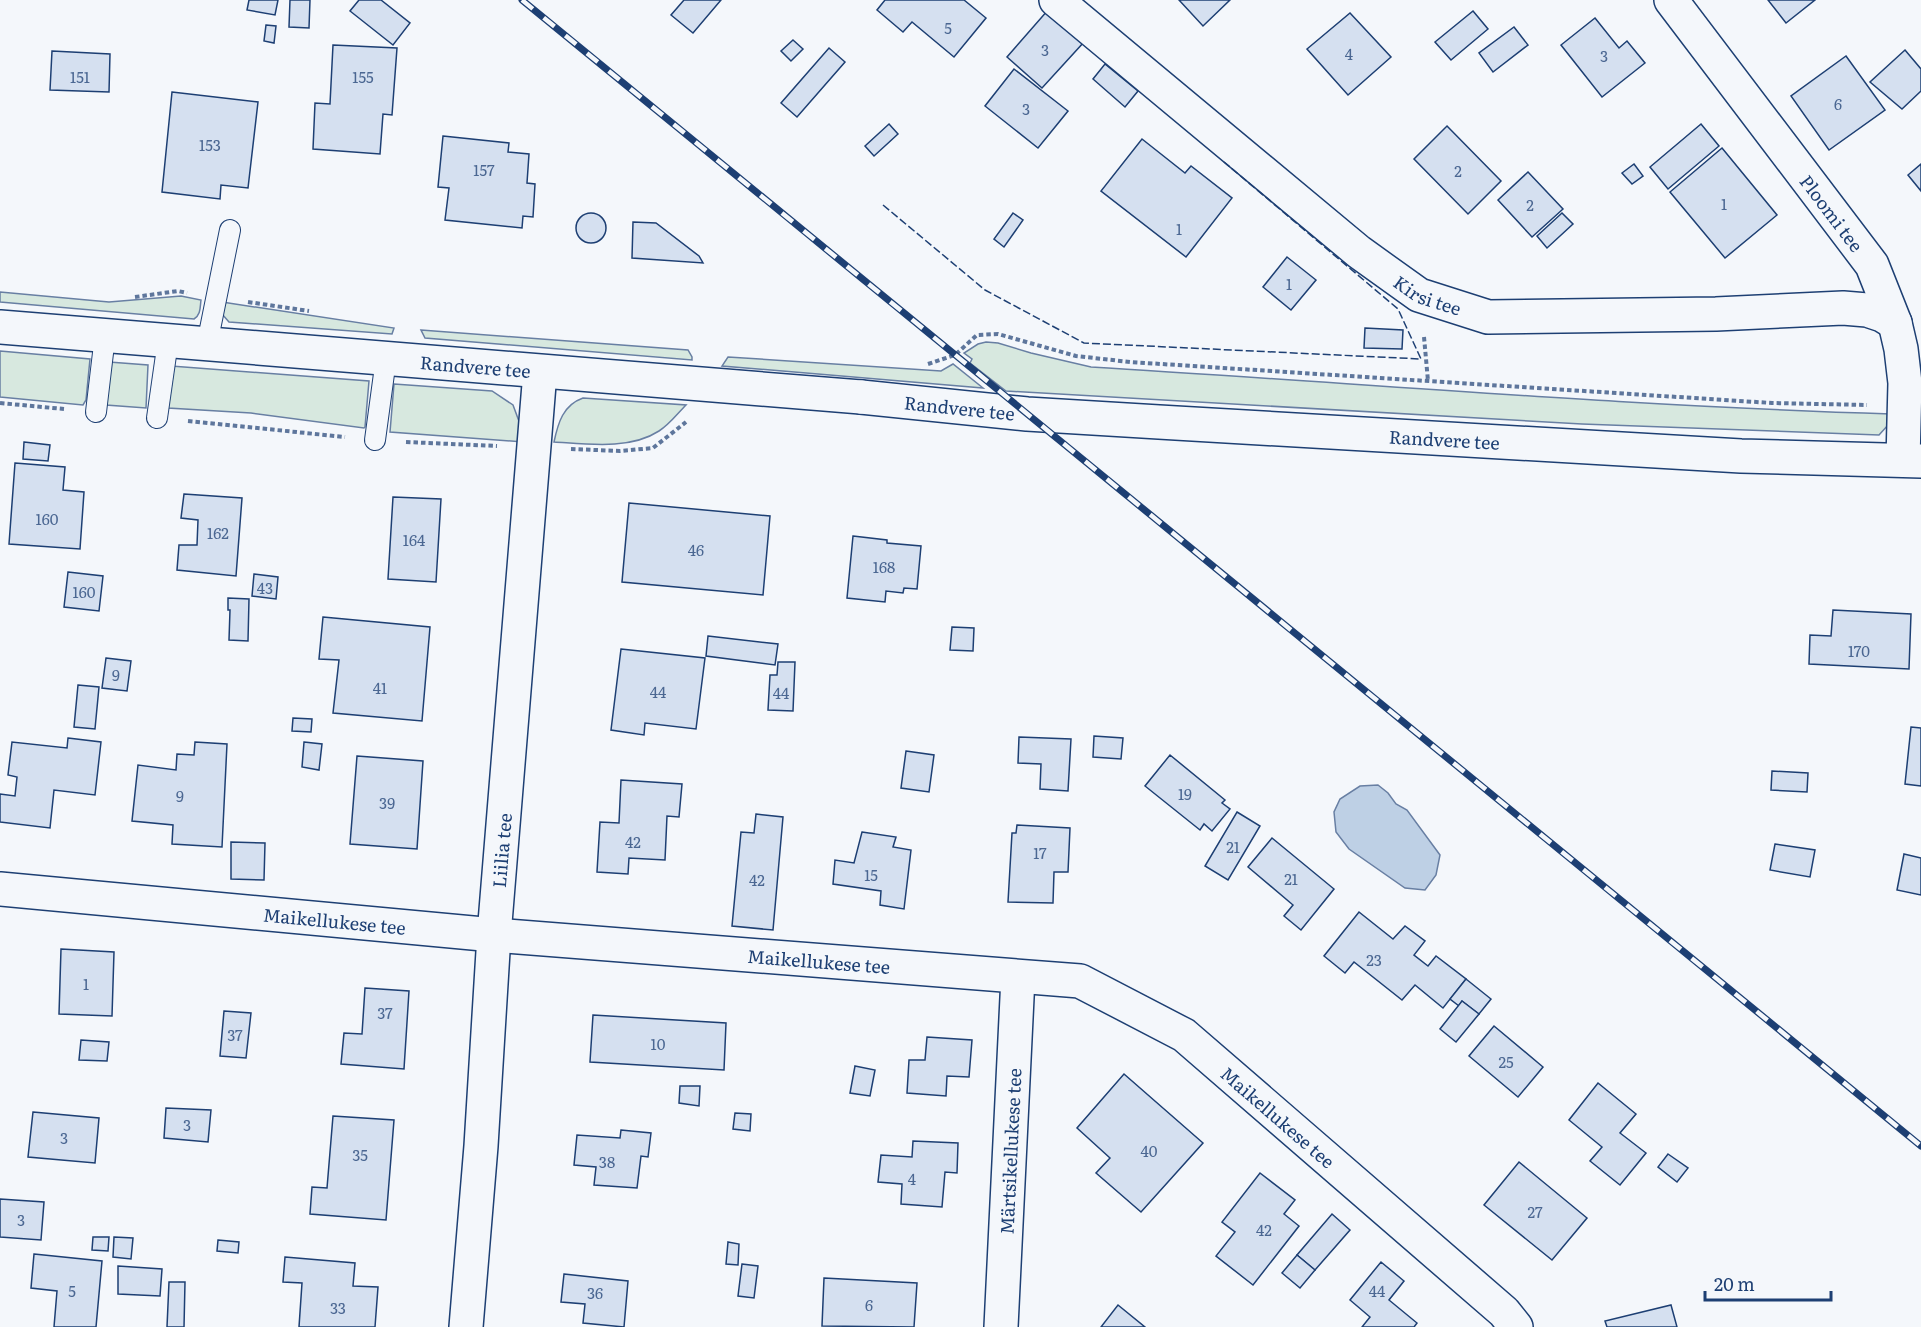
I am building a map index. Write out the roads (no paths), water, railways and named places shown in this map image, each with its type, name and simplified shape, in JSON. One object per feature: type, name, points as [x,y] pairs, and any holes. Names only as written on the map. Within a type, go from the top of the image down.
[{"type":"street","name":"Kirsi tee","points":[[1056,0],[1359,252],[1419,295],[1488,317],[1716,314],[1843,308],[1875,313],[1895,323]]},
{"type":"street","name":"Ploomi tee","points":[[1671,0],[1872,265],[1895,323],[1901,349],[1912,460]]},
{"type":"street","name":"Randvere tee","points":[[0,327],[861,397],[1027,414],[1741,456],[1912,460]]},
{"type":"street","name":"Liilia tee","points":[[466,1327],[481,1146],[494,935],[540,372]]},
{"type":"street","name":"Maikellukese tee","points":[[0,889],[494,935],[1080,981],[1184,1035],[1504,1312],[1516,1327]]},
{"type":"street","name":"Märtsikellukese tee","points":[[1001,1327],[1018,977]]},
{"type":"lane","points":[[207,344],[230,230]]},
{"type":"lane","points":[[96,412],[105,336]]},
{"type":"lane","points":[[157,418],[168,341]]},
{"type":"lane","points":[[375,440],[386,359]]},
{"type":"water","points":[[1378,785],[1396,804],[1407,810],[1440,855],[1436,875],[1425,890],[1405,888],[1349,849],[1336,832],[1334,812],[1340,799],[1360,786]]},
{"type":"railway","points":[[522,0],[1921,1146]]}]
